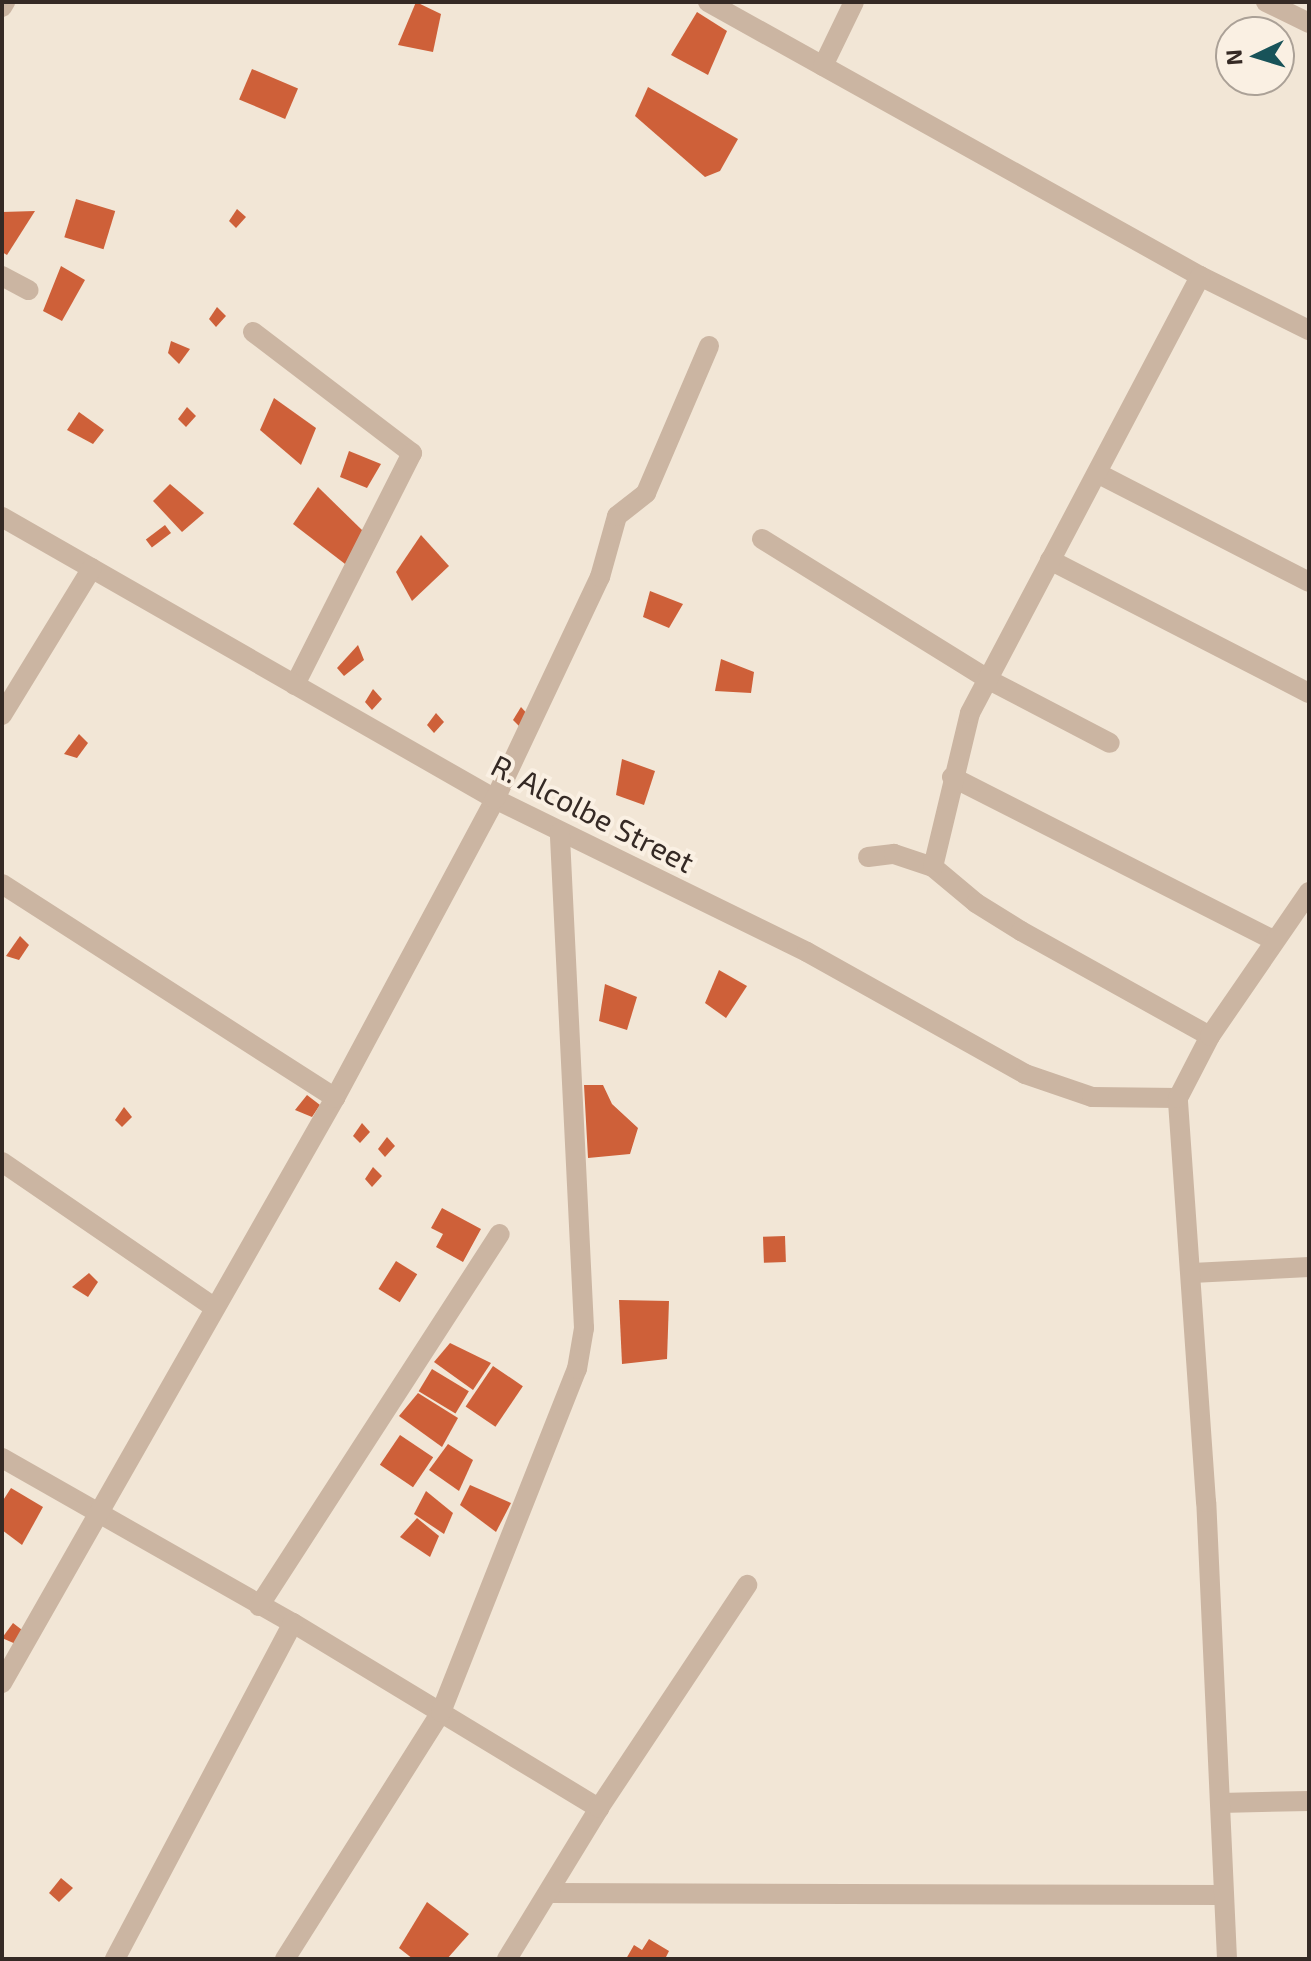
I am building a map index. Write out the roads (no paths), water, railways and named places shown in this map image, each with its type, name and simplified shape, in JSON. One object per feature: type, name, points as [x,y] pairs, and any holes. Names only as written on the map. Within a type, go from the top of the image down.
[{"type":"street","points":[[2,7],[5,2]]},
{"type":"street","points":[[708,2],[1200,276],[1309,330]]},
{"type":"street","points":[[823,66],[854,2]]},
{"type":"street","points":[[1266,2],[1309,23]]},
{"type":"street","points":[[2,276],[28,290]]},
{"type":"street","points":[[933,867],[952,777],[970,713],[1099,474],[1200,276]]},
{"type":"street","points":[[253,332],[412,453],[295,685]]},
{"type":"street","points":[[2,1683],[97,1509],[335,1098],[495,799],[600,577],[617,516],[646,493],[709,346]]},
{"type":"street","points":[[1099,474],[1309,582]]},
{"type":"street","name":"R. Alcolbe Street","points":[[2,517],[495,799],[807,952],[1025,1074],[1092,1097],[1178,1098]]},
{"type":"street","points":[[762,539],[989,680],[1110,743]]},
{"type":"street","points":[[1050,560],[1309,693]]},
{"type":"street","points":[[2,715],[92,568]]},
{"type":"street","points":[[952,777],[1275,941]]},
{"type":"street","points":[[285,1959],[441,1712],[563,1407],[583,1345],[560,833]]},
{"type":"street","points":[[868,857],[894,854],[933,867],[976,903],[1021,931],[1210,1036]]},
{"type":"street","points":[[2,884],[335,1098]]},
{"type":"street","points":[[1227,1959],[1192,1273],[1178,1098],[1210,1036],[1309,892]]},
{"type":"street","points":[[2,1162],[214,1307]]},
{"type":"street","points":[[259,1606],[500,1234]]},
{"type":"street","points":[[1192,1273],[1309,1267]]},
{"type":"street","points":[[2,1458],[97,1509],[293,1623],[599,1808]]},
{"type":"street","points":[[507,1959],[599,1808],[747,1585]]},
{"type":"street","points":[[115,1959],[293,1623]]},
{"type":"street","points":[[1220,1803],[1309,1801]]},
{"type":"street","points":[[550,1893],[1224,1895]]}]
